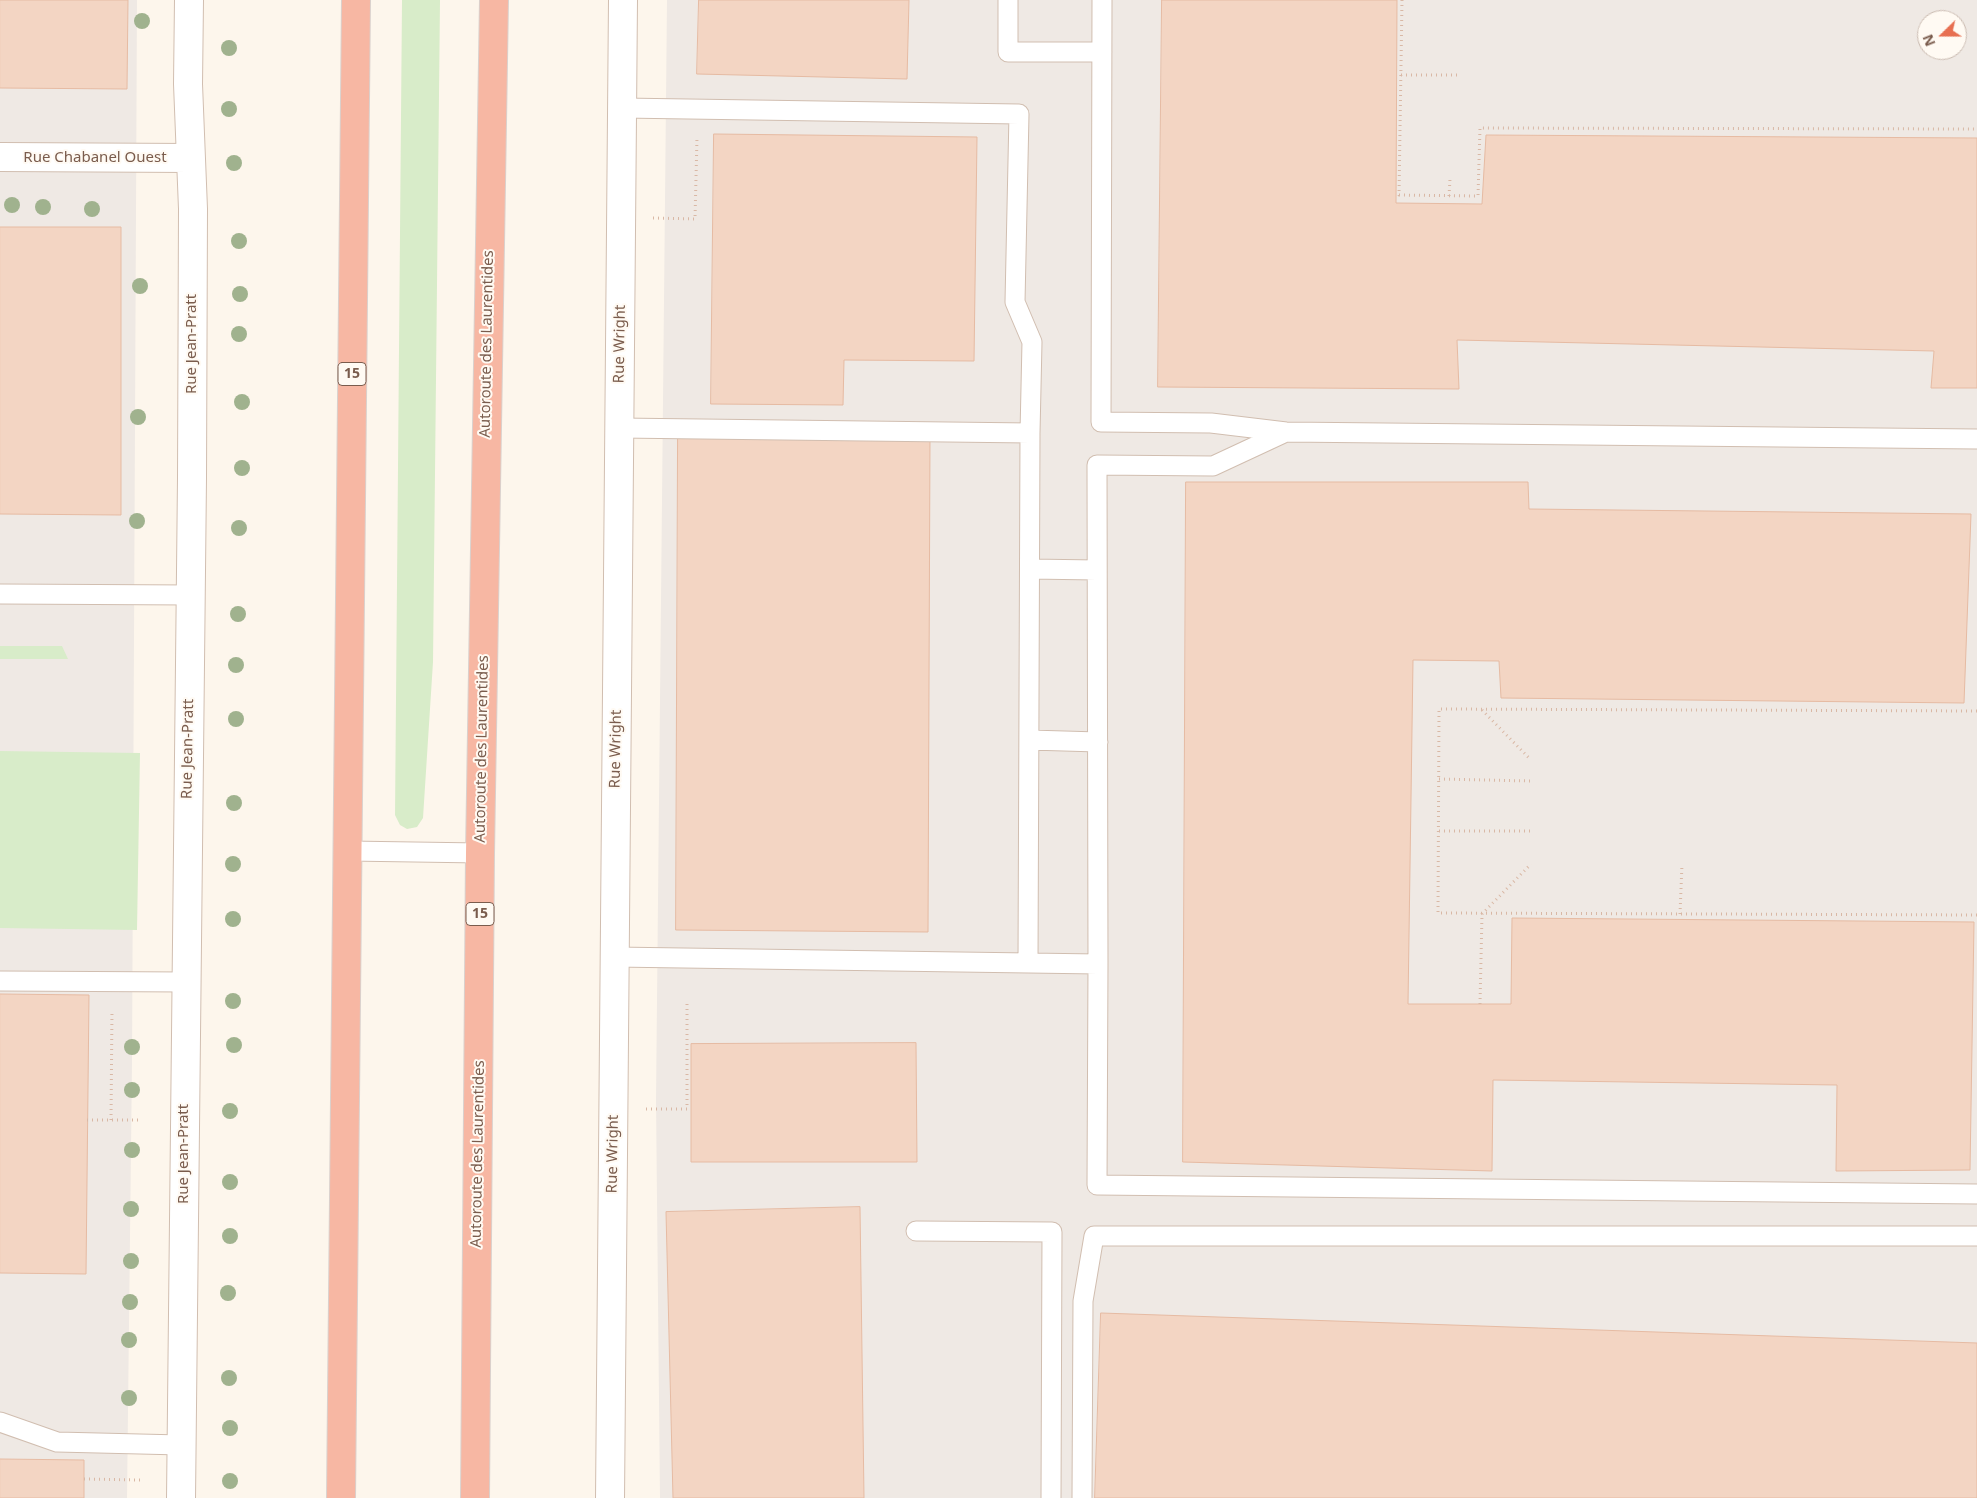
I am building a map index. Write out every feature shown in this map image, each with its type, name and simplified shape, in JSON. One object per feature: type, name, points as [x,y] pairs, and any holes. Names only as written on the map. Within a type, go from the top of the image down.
[{"type":"highway","name":"15","points":[[342,1498],[356,0]]},
{"type":"highway","name":"Autoroute des Laurentides","points":[[474,1498],[480,853],[494,0]]},
{"type":"street","name":"Rue Jean-Pratt","points":[[181,1498],[193,229],[190,158],[189,0]]},
{"type":"street","name":"Rue Wright","points":[[610,1498],[623,0]]},
{"type":"street","name":"Rue Chabanel Ouest","points":[[0,157],[190,158]]},
{"type":"lane","points":[[1008,0],[1008,52],[1102,52]]},
{"type":"lane","points":[[1102,0],[1101,422],[1211,423],[1286,432],[1977,438]]},
{"type":"lane","points":[[622,108],[1019,114],[1015,302],[1032,342],[1028,963]]},
{"type":"lane","points":[[619,428],[1030,434]]},
{"type":"lane","points":[[1286,432],[1213,466],[1097,465],[1097,1185],[1977,1194]]},
{"type":"lane","points":[[1030,569],[1097,570]]},
{"type":"lane","points":[[0,594],[190,595]]},
{"type":"lane","points":[[1030,740],[1098,742]]},
{"type":"lane","points":[[348,852],[480,853]]},
{"type":"lane","points":[[614,957],[1098,964]]},
{"type":"lane","points":[[0,981],[185,982]]},
{"type":"lane","points":[[916,1231],[1052,1232],[1051,1498]]},
{"type":"lane","points":[[1082,1498],[1083,1301],[1094,1236],[1977,1236]]},
{"type":"lane","points":[[0,1422],[58,1442],[182,1445]]},
{"type":"path","points":[[1402,0],[1399,195],[1478,196],[1480,128],[1977,129]]},
{"type":"path","points":[[1401,75],[1457,75]]},
{"type":"path","points":[[650,218],[695,219],[697,136]]},
{"type":"path","points":[[1449,196],[1450,179]]},
{"type":"path","points":[[1977,711],[1439,709],[1438,913],[1977,915]]},
{"type":"path","points":[[1481,709],[1531,760]]},
{"type":"path","points":[[1439,779],[1531,780]]},
{"type":"path","points":[[1439,830],[1531,830]]},
{"type":"path","points":[[1480,1004],[1482,914],[1531,864]]},
{"type":"path","points":[[1680,914],[1682,864]]},
{"type":"path","points":[[642,1109],[687,1109],[687,1000]]},
{"type":"path","points":[[111,1120],[112,1007]]},
{"type":"path","points":[[87,1120],[142,1120]]},
{"type":"path","points":[[84,1480],[140,1480]]},
{"type":"shaded area","points":[[0,0],[137,0],[132,1062],[127,1498],[0,1498]]},
{"type":"shaded area","points":[[667,0],[1977,0],[1977,1498],[660,1498],[656,1100]]},
{"type":"green space","points":[[402,0],[440,0],[433,662],[423,818],[417,827],[407,829],[400,825],[395,815]]},
{"type":"green space","points":[[0,646],[62,646],[68,659],[0,659]]},
{"type":"green space","points":[[0,751],[140,753],[137,930],[0,928]]},
{"type":"building","points":[[0,0],[128,0],[127,89],[0,88]]},
{"type":"building","points":[[699,0],[909,0],[907,79],[697,74]]},
{"type":"building","points":[[1162,0],[1397,0],[1396,203],[1482,204],[1486,135],[1977,138],[1977,388],[1931,388],[1934,351],[1457,340],[1459,389],[1158,387]]},
{"type":"building","points":[[714,134],[977,137],[974,361],[844,360],[843,405],[711,404]]},
{"type":"building","points":[[0,227],[121,227],[121,515],[0,514]]},
{"type":"building","points":[[678,433],[930,435],[928,932],[676,930]]},
{"type":"building","points":[[1186,482],[1528,482],[1529,509],[1971,514],[1964,703],[1501,698],[1499,661],[1413,660],[1408,1004],[1511,1004],[1512,918],[1974,922],[1970,1170],[1836,1171],[1837,1085],[1493,1080],[1492,1171],[1183,1162]]},
{"type":"building","points":[[0,994],[89,995],[86,1274],[0,1273]]},
{"type":"building","points":[[916,1043],[917,1162],[691,1162],[691,1044]]},
{"type":"building","points":[[860,1207],[864,1498],[673,1498],[666,1212]]},
{"type":"building","points":[[1101,1313],[1977,1343],[1977,1498],[1095,1498]]},
{"type":"building","points":[[0,1459],[84,1460],[84,1498],[0,1498]]}]
